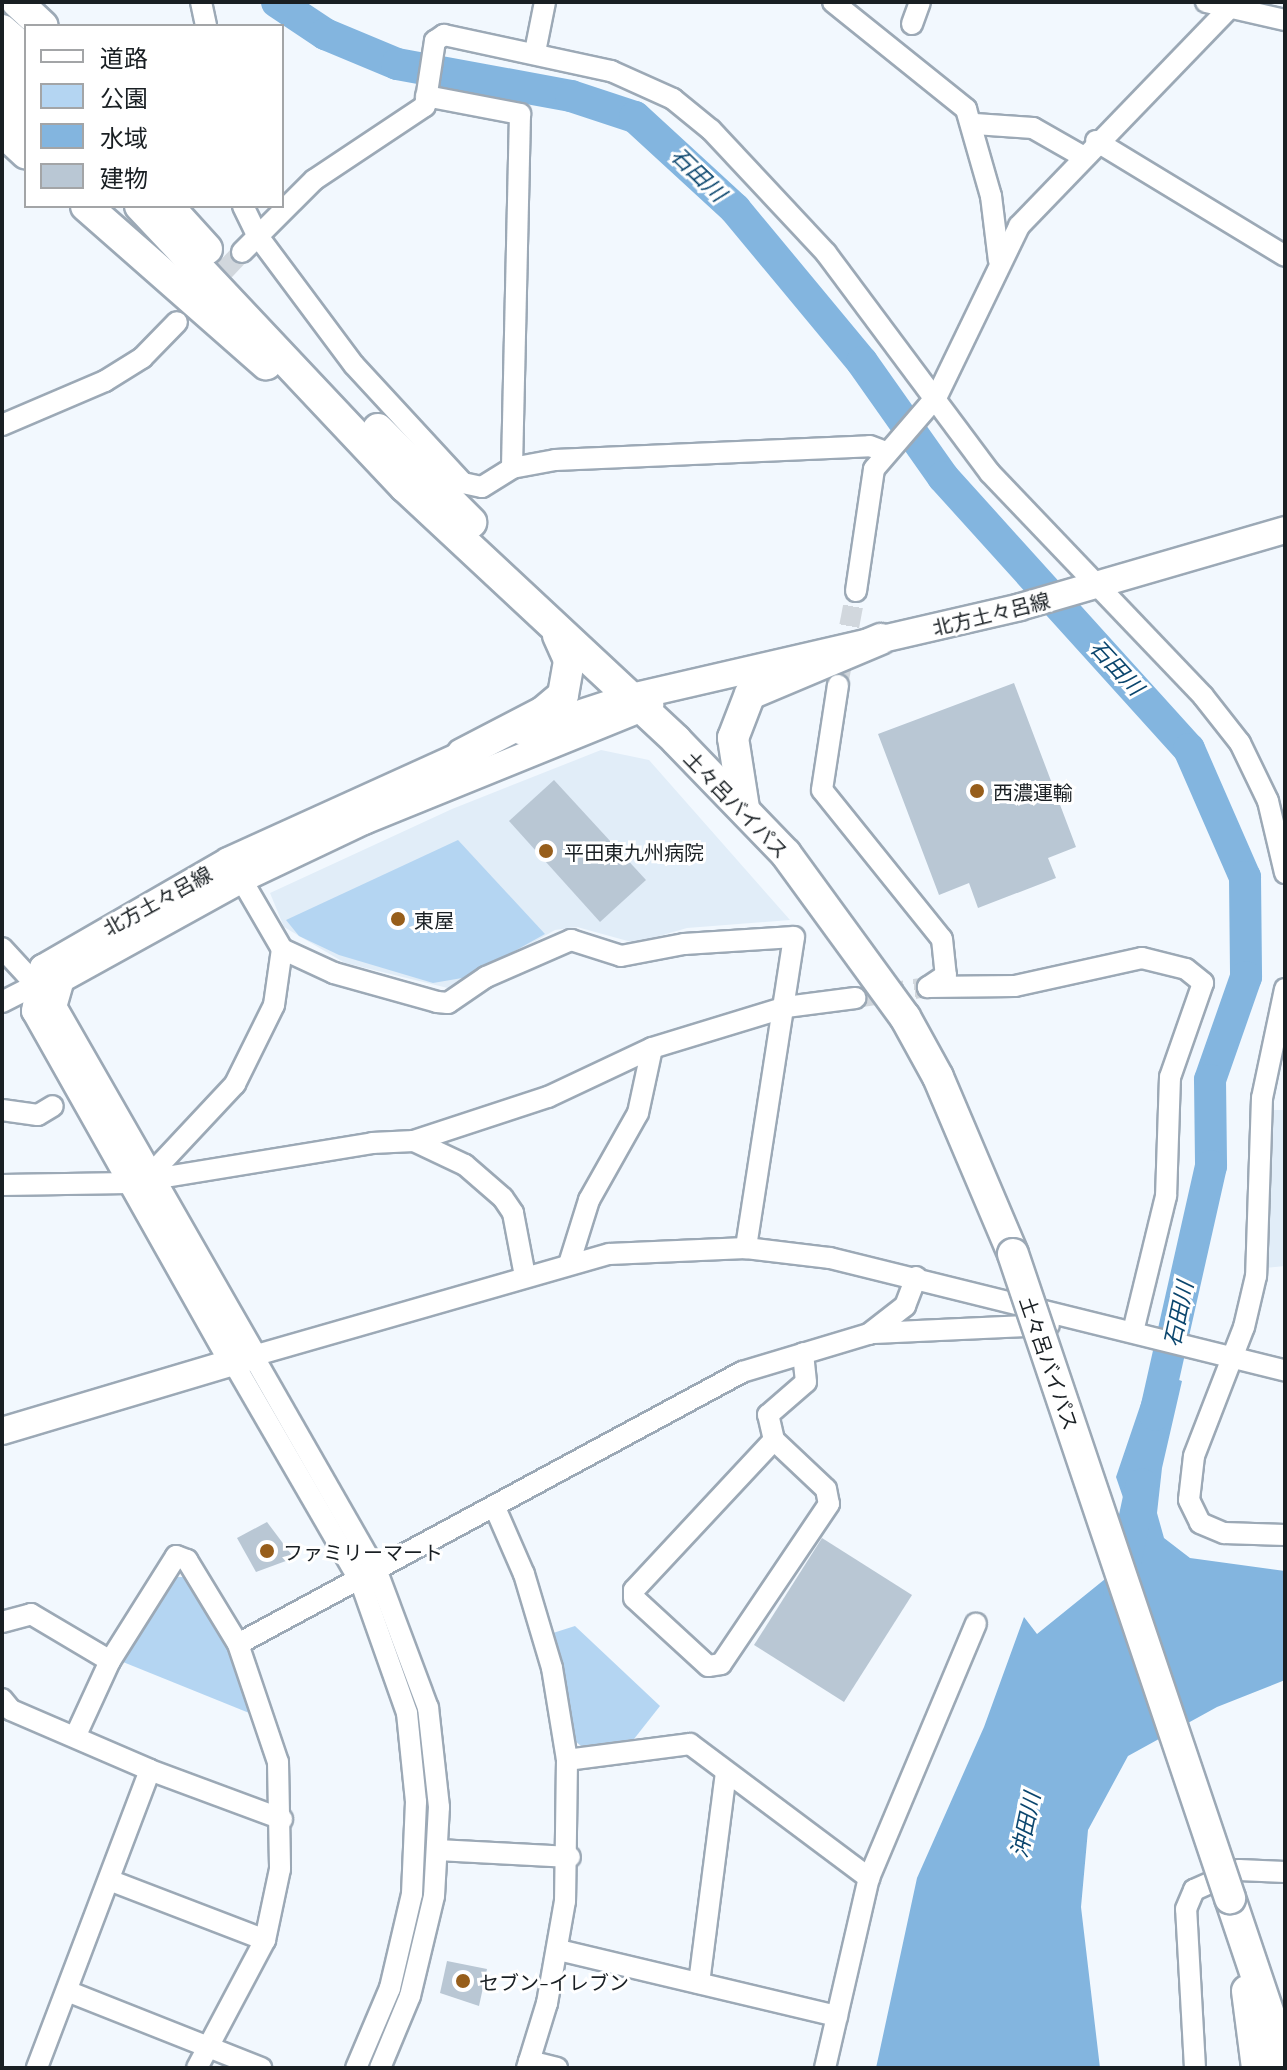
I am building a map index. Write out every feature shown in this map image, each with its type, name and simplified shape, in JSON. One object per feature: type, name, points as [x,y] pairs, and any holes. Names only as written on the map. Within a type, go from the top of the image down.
[{"type":"highway","points":[[17,2],[41,24]]},
{"type":"highway","points":[[2,30],[24,49]]},
{"type":"highway","points":[[2,61],[24,81]]},
{"type":"highway","points":[[2,96],[24,116]]},
{"type":"highway","points":[[2,131],[24,151]]},
{"type":"highway","points":[[88,208],[405,487]]},
{"type":"highway","points":[[137,208],[171,217]]},
{"type":"highway","points":[[146,208],[171,217],[405,487]]},
{"type":"highway","name":"土々呂バイパス","points":[[171,217],[744,809],[827,905],[905,1017],[944,1089],[1013,1254],[1285,2061]]},
{"type":"highway","name":"土々呂バイパス","points":[[405,487],[555,631],[641,702]]},
{"type":"highway","points":[[462,754],[543,712],[563,695],[569,660],[555,631]]},
{"type":"highway","points":[[744,809],[733,738],[750,694],[881,639]]},
{"type":"highway","points":[[1238,1927],[1285,2003]]},
{"type":"highway","points":[[1238,1927],[1257,2068]]},
{"type":"main road","name":"北方土々呂線","points":[[45,988],[59,953],[236,869],[462,754],[694,685],[1020,607],[1285,530]]},
{"type":"main road","name":"北方土々呂線","points":[[236,869],[471,776],[641,702]]},
{"type":"main road","points":[[2,1431],[243,1359],[139,1180],[35,1011],[45,988]]},
{"type":"street","points":[[201,2],[206,24]]},
{"type":"street","points":[[535,52],[545,2]]},
{"type":"street","points":[[833,2],[951,94],[975,124],[999,261]]},
{"type":"street","points":[[912,24],[920,2]]},
{"type":"street","points":[[1206,2],[1234,4],[1285,20]]},
{"type":"street","points":[[856,591],[869,489],[888,449],[933,401],[999,261],[1019,226],[1089,148],[1234,4]]},
{"type":"street","points":[[242,252],[314,180],[403,126],[425,106],[433,46],[444,35],[535,52],[645,82],[691,111],[826,253],[933,401],[990,473],[1089,587],[1240,743],[1268,801],[1285,873]]},
{"type":"street","points":[[427,93],[520,114],[512,468]]},
{"type":"street","points":[[975,124],[1033,128],[1089,148],[1285,256]]},
{"type":"street","points":[[244,208],[257,235],[354,365],[451,475],[482,487],[512,468],[555,460],[870,446],[888,449]]},
{"type":"street","points":[[2,425],[105,381],[142,358],[177,322]]},
{"type":"street","points":[[838,685],[822,790],[942,939],[946,975],[928,987],[1015,986],[1142,958],[1186,969],[1203,983],[1170,1077],[1166,1196],[1140,1333]]},
{"type":"street","points":[[236,869],[282,949],[334,973],[448,1003],[486,977],[571,940],[621,956],[794,937],[786,1007],[746,1248]]},
{"type":"street","points":[[2,948],[45,988],[2,1002]]},
{"type":"street","points":[[139,1180],[235,1084],[274,1005],[282,949]]},
{"type":"street","points":[[1285,989],[1262,1098],[1256,1276],[1194,1456],[1189,1500],[1200,1523],[1224,1533],[1285,1535]]},
{"type":"street","points":[[2,1185],[139,1180],[414,1141],[548,1097],[652,1048],[786,1007],[855,998]]},
{"type":"street","points":[[569,1264],[589,1200],[638,1113],[652,1048]]},
{"type":"street","points":[[2,1110],[38,1115],[53,1106]]},
{"type":"street","points":[[414,1141],[465,1165],[503,1198],[513,1213],[525,1276]]},
{"type":"street","points":[[380,2068],[425,1945],[438,1850],[428,1708],[370,1578],[243,1359],[609,1254],[746,1248],[916,1277],[1285,1371]]},
{"type":"street","points":[[869,1334],[905,1306],[916,1277]]},
{"type":"street","points":[[238,1644],[496,1510],[714,1387],[803,1353],[869,1334],[1101,1325]]},
{"type":"street","points":[[774,1440],[634,1590],[634,1598],[708,1666],[721,1664],[829,1504],[826,1489],[774,1440],[768,1415],[806,1382],[803,1353]]},
{"type":"street","points":[[496,1510],[524,1574],[552,1668],[567,1760],[570,1857],[559,1950],[528,2064],[557,2068]]},
{"type":"street","points":[[75,1737],[110,1661],[176,1556],[192,1568],[238,1644],[265,1711],[282,1819],[280,1869],[265,1940],[213,2045],[197,2068]]},
{"type":"street","points":[[356,2068],[403,1942],[416,1802],[407,1713],[370,1578]]},
{"type":"street","points":[[2,1622],[31,1614],[110,1661]]},
{"type":"street","points":[[825,2068],[869,1878],[976,1624]]},
{"type":"street","points":[[2,1699],[11,1710],[150,1770],[282,1819]]},
{"type":"street","points":[[567,1760],[690,1744],[869,1878]]},
{"type":"street","points":[[37,2068],[150,1770]]},
{"type":"street","points":[[699,1983],[726,1773]]},
{"type":"street","points":[[438,1850],[570,1857]]},
{"type":"street","points":[[1195,2068],[1186,1909],[1194,1890],[1239,1870],[1285,1872]]},
{"type":"street","points":[[109,1880],[265,1940]]},
{"type":"street","points":[[559,1950],[837,2016]]},
{"type":"street","points":[[67,1991],[213,2045],[261,2068]]},
{"type":"shaded area","name":"平田東九州病院","points":[[601,750],[649,760],[790,920],[687,928],[635,943],[577,927],[555,930],[452,989],[345,963],[284,927],[270,893],[452,809]]},
{"type":"shaded area","points":[[1271,1110],[1285,1110],[1285,1266],[1266,1268]]},
{"type":"green space","points":[[458,840],[545,934],[468,977],[433,983],[339,955],[299,936],[286,920]]},
{"type":"green space","points":[[175,1577],[193,1577],[259,1717],[123,1662]]},
{"type":"green space","points":[[575,1626],[660,1706],[634,1739],[581,1746],[574,1740],[553,1633]]},
{"type":"water","name":"沖田川","points":[[1152,1371],[1182,1381],[1162,1468],[1157,1513],[1164,1538],[1190,1558],[1285,1571],[1285,1680],[1217,1707],[1128,1756],[1088,1830],[1081,1907],[1100,2068],[876,2068],[917,1878],[984,1727],[1024,1617],[1037,1634],[1141,1550],[1116,1477]]},
{"type":"building","name":"西濃運輸","points":[[1014,683],[1076,847],[1048,858],[1056,878],[978,908],[969,883],[939,895],[878,734]]},
{"type":"building","name":"平田東九州病院","points":[[554,780],[646,880],[600,922],[509,821]]},
{"type":"building","name":"ファミリーマート","points":[[267,1522],[294,1558],[256,1572],[237,1538]]},
{"type":"building","points":[[822,1538],[912,1595],[844,1702],[754,1645]]},
{"type":"building","name":"セブン-イレブン","points":[[447,1961],[487,1969],[479,2006],[440,1993]]},
{"type":"waterway","name":"石田川","points":[[277,2],[325,34],[397,64],[571,96],[635,117],[735,209],[862,362],[943,477],[1189,749],[1245,877],[1246,977],[1210,1080],[1211,1166],[1155,1415]]},
{"type":"waterway","name":"石田川","points":[[1119,1591],[1142,1484]]},
{"type":"tunnel","points":[[204,292],[242,252]]},
{"type":"tunnel","points":[[838,685],[856,591]]},
{"type":"tunnel","points":[[855,998],[928,987]]},
{"type":"place","name":"西濃運輸","points":[[977,791]]},
{"type":"place","name":"平田東九州病院","points":[[546,851]]},
{"type":"place","name":"東屋","points":[[398,919]]},
{"type":"place","name":"ファミリーマート","points":[[267,1551]]},
{"type":"place","name":"セブン-イレブン","points":[[463,1981]]}]
